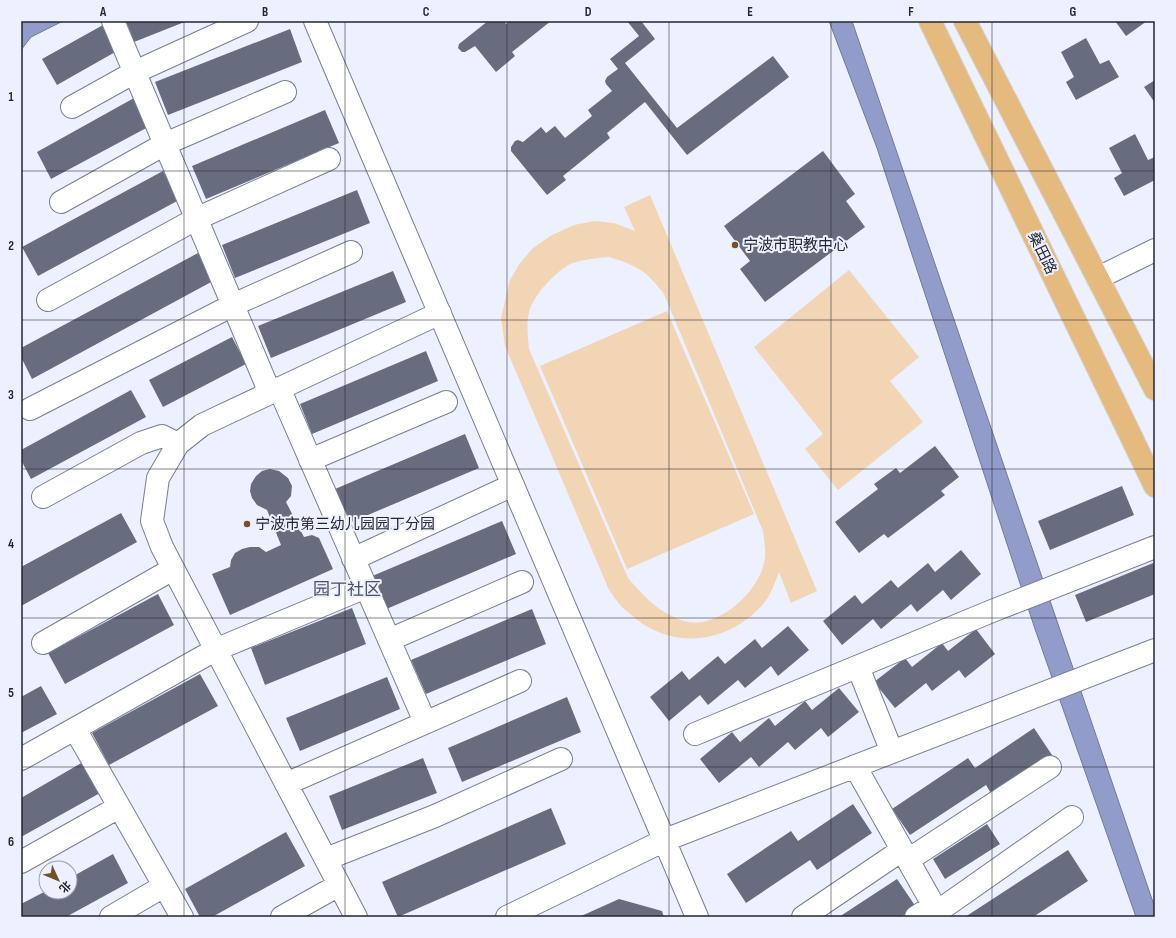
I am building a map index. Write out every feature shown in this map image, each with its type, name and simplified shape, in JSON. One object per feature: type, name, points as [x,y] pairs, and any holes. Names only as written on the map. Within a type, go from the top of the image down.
[{"type":"main road","name":"桑田路","points":[[930,21],[1155,486]]},
{"type":"main road","points":[[965,21],[1155,389]]},
{"type":"street","points":[[113,21],[233,305],[274,391],[310,460],[425,722]]},
{"type":"street","points":[[72,107],[135,72],[247,21]]},
{"type":"street","points":[[315,21],[697,917]]},
{"type":"street","points":[[62,202],[165,144],[285,92]]},
{"type":"street","points":[[48,300],[196,218],[329,159]]},
{"type":"street","points":[[1098,278],[1155,250]]},
{"type":"street","points":[[30,409],[233,305],[351,252]]},
{"type":"street","points":[[356,917],[173,569],[162,547],[152,521],[158,478],[178,444],[202,425],[440,313]]},
{"type":"street","points":[[310,460],[446,402]]},
{"type":"street","points":[[43,497],[141,443],[162,436],[178,444]]},
{"type":"street","points":[[354,559],[513,485]]},
{"type":"street","points":[[696,734],[1018,600],[1155,547]]},
{"type":"street","points":[[43,643],[173,569]]},
{"type":"street","points":[[389,640],[522,582]]},
{"type":"street","points":[[21,759],[215,650],[366,587]]},
{"type":"street","points":[[507,917],[665,840],[1155,650]]},
{"type":"street","points":[[858,667],[892,752]]},
{"type":"street","points":[[286,784],[520,681]]},
{"type":"street","points":[[75,729],[182,917]]},
{"type":"street","points":[[326,859],[435,816],[561,759]]},
{"type":"street","points":[[855,766],[905,855],[932,913],[1072,817]]},
{"type":"street","points":[[802,917],[1050,767]]},
{"type":"street","points":[[21,862],[119,807]]},
{"type":"street","points":[[282,917],[339,885]]},
{"type":"street","points":[[111,917],[164,886]]},
{"type":"shaded area","points":[[650,195],[817,591],[791,603],[779,572],[773,588],[766,600],[751,616],[720,634],[703,638],[686,638],[669,635],[652,629],[636,619],[618,603],[609,590],[505,346],[501,318],[510,280],[520,263],[533,248],[552,235],[574,225],[594,221],[614,223],[635,231],[624,207]],"holes":[[[609,257],[634,266],[646,274],[664,294],[763,531],[765,558],[762,570],[756,582],[748,594],[738,604],[714,619],[701,622],[689,622],[671,616],[647,599],[628,578],[529,349],[527,326],[529,312],[535,298],[546,284],[560,271],[573,263]]]},
{"type":"shaded area","points":[[849,270],[919,357],[890,381],[923,422],[838,490],[805,449],[823,434],[754,347]]},
{"type":"shaded area","points":[[667,311],[754,514],[627,569],[540,366]]},
{"type":"water","points":[[21,21],[63,21],[31,37],[21,50]]},
{"type":"water","points":[[829,21],[852,21],[1155,908],[1155,917],[1136,917],[1035,629],[877,148]]},
{"type":"building","points":[[126,21],[187,21],[134,42]]},
{"type":"building","points":[[488,21],[504,21],[506,24],[510,21],[551,21],[512,52],[515,56],[496,72],[475,46],[465,52],[462,52],[458,48],[459,44]]},
{"type":"building","points":[[627,21],[641,21],[655,39],[625,63],[677,128],[773,56],[789,77],[687,155],[645,102],[607,133],[610,138],[563,176],[566,180],[547,195],[511,151],[511,147],[515,141],[518,140],[523,142],[541,127],[546,133],[555,126],[565,138],[592,116],[588,110],[612,91],[605,81],[607,77],[618,69],[610,59],[639,36]]},
{"type":"building","points":[[1115,21],[1147,21],[1126,36]]},
{"type":"building","points":[[103,25],[117,51],[57,85],[42,59]]},
{"type":"building","points":[[290,29],[302,62],[168,115],[155,82]]},
{"type":"building","points":[[1086,38],[1100,64],[1109,60],[1119,77],[1076,100],[1066,82],[1074,77],[1061,52]]},
{"type":"building","points":[[1155,80],[1155,103],[1144,87]]},
{"type":"building","points":[[134,98],[150,126],[51,179],[37,152]]},
{"type":"building","points":[[325,110],[339,143],[206,199],[192,166]]},
{"type":"building","points":[[1135,134],[1148,160],[1155,157],[1155,180],[1124,196],[1114,178],[1122,173],[1109,148]]},
{"type":"building","points":[[823,151],[855,194],[846,201],[865,227],[765,302],[740,269],[750,261],[724,226]]},
{"type":"building","points":[[163,171],[179,200],[38,276],[22,247]]},
{"type":"building","points":[[357,190],[370,223],[235,278],[222,245]]},
{"type":"building","points":[[198,253],[213,281],[32,379],[21,357],[21,348]]},
{"type":"building","points":[[393,271],[406,302],[271,358],[258,326]]},
{"type":"building","points":[[232,337],[246,364],[163,407],[149,380]]},
{"type":"building","points":[[426,351],[438,381],[312,434],[300,404]]},
{"type":"building","points":[[131,390],[146,417],[31,479],[21,460],[21,450]]},
{"type":"building","points":[[465,434],[479,468],[349,523],[335,489]]},
{"type":"building","points":[[935,446],[959,477],[941,491],[945,495],[888,538],[884,534],[859,553],[835,522],[878,489],[874,484],[896,468],[900,473]]},
{"type":"building","points":[[270,469],[279,471],[288,478],[292,486],[291,496],[286,502],[304,537],[312,535],[319,538],[333,569],[230,615],[212,574],[230,567],[231,560],[235,553],[242,549],[259,547],[266,552],[281,545],[267,510],[257,505],[252,498],[250,491],[251,484],[256,476],[262,471]]},
{"type":"building","points":[[1122,486],[1134,515],[1050,550],[1038,521]]},
{"type":"building","points":[[121,513],[137,542],[21,606],[21,567]]},
{"type":"building","points":[[502,521],[516,554],[384,610],[370,577]]},
{"type":"building","points":[[961,550],[981,574],[951,600],[943,590],[917,612],[911,604],[881,629],[873,619],[842,645],[823,621],[855,595],[862,604],[891,580],[898,588],[928,563],[935,572]]},
{"type":"building","points":[[1153,563],[1155,567],[1155,594],[1086,622],[1075,595]]},
{"type":"building","points":[[158,594],[174,625],[65,684],[48,653]]},
{"type":"building","points":[[352,608],[366,644],[265,685],[251,648]]},
{"type":"building","points":[[532,609],[546,644],[426,694],[411,660]]},
{"type":"building","points":[[788,626],[809,650],[778,676],[771,666],[745,688],[738,680],[708,705],[700,695],[669,721],[650,697],[682,671],[689,680],[718,656],[725,664],[755,639],[762,648]]},
{"type":"building","points":[[976,629],[995,654],[965,678],[959,670],[932,691],[926,683],[895,708],[874,682],[905,658],[912,667],[942,643],[948,651]]},
{"type":"building","points":[[200,674],[218,706],[109,765],[92,733]]},
{"type":"building","points":[[387,677],[400,709],[300,751],[286,718]]},
{"type":"building","points":[[41,686],[57,714],[21,733],[21,697]]},
{"type":"building","points":[[839,688],[859,712],[828,737],[821,728],[795,750],[788,742],[759,767],[751,757],[719,783],[700,759],[732,732],[740,742],[769,718],[775,726],[805,701],[812,710]]},
{"type":"building","points":[[567,697],[581,732],[462,782],[448,748]]},
{"type":"building","points":[[1034,728],[1052,755],[992,795],[986,785],[910,835],[892,809],[968,758],[975,768]]},
{"type":"building","points":[[423,758],[437,793],[342,830],[329,796]]},
{"type":"building","points":[[83,762],[100,793],[21,837],[21,798]]},
{"type":"building","points":[[853,804],[872,833],[817,870],[810,860],[746,903],[727,874],[791,831],[798,841]]},
{"type":"building","points":[[551,808],[566,844],[398,917],[382,882]]},
{"type":"building","points":[[987,824],[1000,844],[945,879],[933,859]]},
{"type":"building","points":[[286,832],[305,866],[212,917],[200,917],[185,889]]},
{"type":"building","points":[[1068,850],[1088,881],[1033,917],[965,917]]},
{"type":"building","points":[[113,854],[128,883],[66,917],[21,917],[21,904],[38,895],[38,900],[78,900],[78,874]]},
{"type":"building","points":[[897,879],[916,907],[901,917],[839,917]]},
{"type":"building","points":[[619,899],[662,911],[664,917],[579,917]]},
{"type":"place","name":"宁波市职教中心","points":[[735,245]]},
{"type":"place","name":"宁波市第三幼儿园园丁分园","points":[[247,524]]},
{"type":"district","name":"园丁社区","points":[[347,590]]}]
